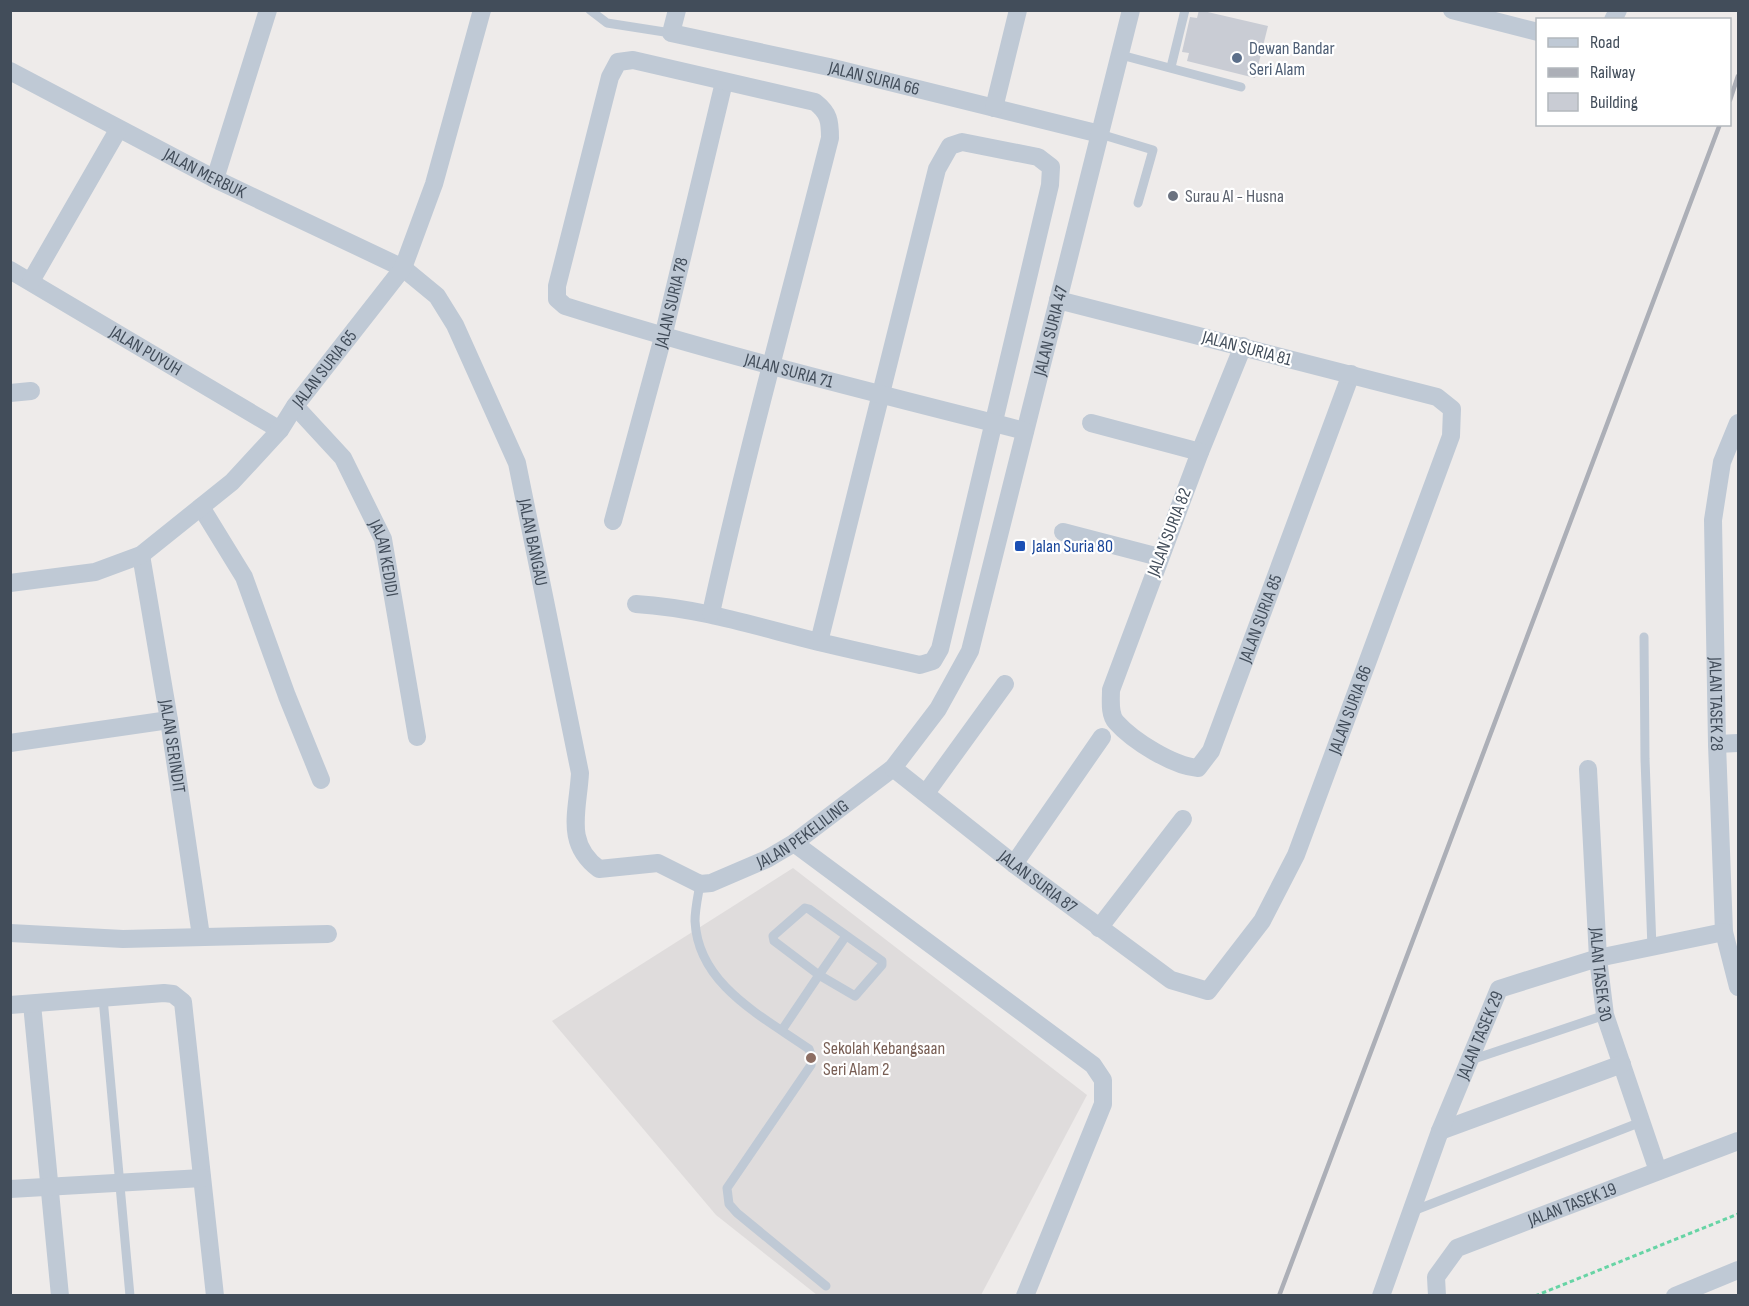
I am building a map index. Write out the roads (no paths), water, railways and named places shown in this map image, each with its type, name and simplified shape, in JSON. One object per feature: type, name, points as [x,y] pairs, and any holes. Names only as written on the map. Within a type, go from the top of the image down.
[{"type":"street","points":[[214,179],[268,10]]},
{"type":"street","name":"JALAN SURIA 65","points":[[10,583],[95,572],[141,555],[232,482],[280,430],[294,406],[403,268],[434,184],[482,10]]},
{"type":"street","points":[[672,33],[677,10]]},
{"type":"street","name":"JALAN SURIA 47","points":[[970,651],[1131,10]]},
{"type":"street","points":[[1452,10],[1536,31]]},
{"type":"street","points":[[994,108],[1015,11]]},
{"type":"street","name":"JALAN SURIA 66","points":[[672,33],[829,68],[1100,134]]},
{"type":"street","name":"JALAN SURIA 71","points":[[724,82],[633,60],[618,62],[610,77],[557,286],[557,300],[565,306],[663,337],[1025,431]]},
{"type":"street","name":"JALAN MERBUK","points":[[10,71],[214,179],[403,268]]},
{"type":"street","points":[[711,613],[758,414],[773,364],[830,138],[830,122],[825,110],[815,102],[724,82]]},
{"type":"street","name":"JALAN SURIA 78","points":[[613,521],[663,337],[724,82]]},
{"type":"street","points":[[31,281],[118,130]]},
{"type":"street","points":[[636,604],[680,607],[711,613],[819,642],[920,665],[933,661],[940,649],[1050,185],[1051,167],[1038,157],[962,142],[950,146],[937,169],[819,642]]},
{"type":"street","name":"JALAN BANGAU","points":[[403,268],[437,296],[448,311],[517,463],[580,773],[575,818],[578,848],[587,861],[599,869],[658,863],[700,884]]},
{"type":"street","name":"JALAN PUYUH","points":[[11,272],[31,281],[280,430]]},
{"type":"street","name":"JALAN SURIA 81","points":[[1058,300],[1437,398]]},
{"type":"street","name":"JALAN SURIA 82","points":[[1115,721],[1110,708],[1111,690],[1200,452],[1243,346]]},
{"type":"street","name":"JALAN SURIA 85","points":[[1115,721],[1155,752],[1180,766],[1198,768],[1211,751],[1351,374]]},
{"type":"street","points":[[10,393],[31,391]]},
{"type":"street","name":"JALAN SURIA 86","points":[[1189,987],[1208,991],[1262,921],[1296,855],[1451,436],[1452,409],[1437,398]]},
{"type":"street","name":"JALAN KEDIDI","points":[[294,406],[343,458],[383,539],[417,737]]},
{"type":"street","points":[[1091,423],[1200,452]]},
{"type":"street","name":"JALAN TASEK 28","points":[[1738,423],[1722,462],[1713,520],[1717,744],[1724,932],[1738,987]]},
{"type":"street","points":[[201,507],[244,577],[287,696],[321,780]]},
{"type":"street","points":[[1063,532],[1160,557]]},
{"type":"street","name":"JALAN SERINDIT","points":[[141,555],[170,720],[201,936]]},
{"type":"street","name":"JALAN PEKELILING","points":[[700,884],[711,883],[739,871],[794,843],[893,768],[938,709],[970,651]]},
{"type":"street","points":[[926,793],[1005,684]]},
{"type":"street","points":[[10,743],[170,720]]},
{"type":"street","points":[[1014,864],[1102,738]]},
{"type":"street","points":[[1717,744],[1738,743]]},
{"type":"street","name":"JALAN SURIA 87","points":[[893,768],[1099,928],[1171,980],[1189,987]]},
{"type":"street","name":"JALAN TASEK 30","points":[[1588,769],[1598,958],[1605,1015],[1658,1172]]},
{"type":"street","points":[[1099,928],[1183,819]]},
{"type":"street","points":[[794,843],[1093,1065],[1103,1080],[1103,1104],[1025,1296]]},
{"type":"street","name":"JALAN TASEK 29","points":[[1381,1296],[1440,1131],[1497,992],[1502,987],[1598,958],[1724,932]]},
{"type":"street","points":[[10,933],[123,939],[328,934]]},
{"type":"street","points":[[10,1005],[173,994],[183,1002],[215,1296]]},
{"type":"street","points":[[32,1004],[60,1296]]},
{"type":"street","points":[[1440,1131],[1622,1064]]},
{"type":"street","name":"JALAN TASEK 19","points":[[1437,1296],[1436,1277],[1457,1248],[1738,1141]]},
{"type":"street","points":[[10,1189],[202,1178]]},
{"type":"street","points":[[1675,1296],[1738,1270]]},
{"type":"lane","points":[[590,10],[608,23],[672,33]]},
{"type":"lane","points":[[1171,67],[1185,10]]},
{"type":"lane","points":[[1121,55],[1241,87]]},
{"type":"lane","points":[[1100,134],[1152,150],[1138,203]]},
{"type":"lane","points":[[1644,637],[1645,759],[1652,948]]},
{"type":"lane","points":[[700,884],[695,921],[706,964],[728,992],[809,1049],[812,1058],[811,1065],[727,1188],[726,1196],[737,1213],[826,1286]]},
{"type":"lane","points":[[805,908],[882,961],[882,965],[859,995],[855,996],[819,975],[774,941],[773,936],[805,908]]},
{"type":"lane","points":[[782,1030],[846,936]]},
{"type":"lane","points":[[103,998],[130,1296]]},
{"type":"lane","points":[[1470,1060],[1605,1015]]},
{"type":"lane","points":[[1413,1211],[1641,1122]]},
{"type":"railway","points":[[1731,97],[1738,76]]},
{"type":"railway","points":[[1279,1296],[1719,126]]},
{"type":"place","name":"Dewan Bandar Seri Alam","points":[[1237,58]]},
{"type":"place","name":"Surau Al - Husna","points":[[1173,196]]},
{"type":"place","name":"Jalan Suria 80","points":[[1020,546]]},
{"type":"place","name":"Sekolah Kebangsaan Seri Alam 2","points":[[811,1058]]}]
